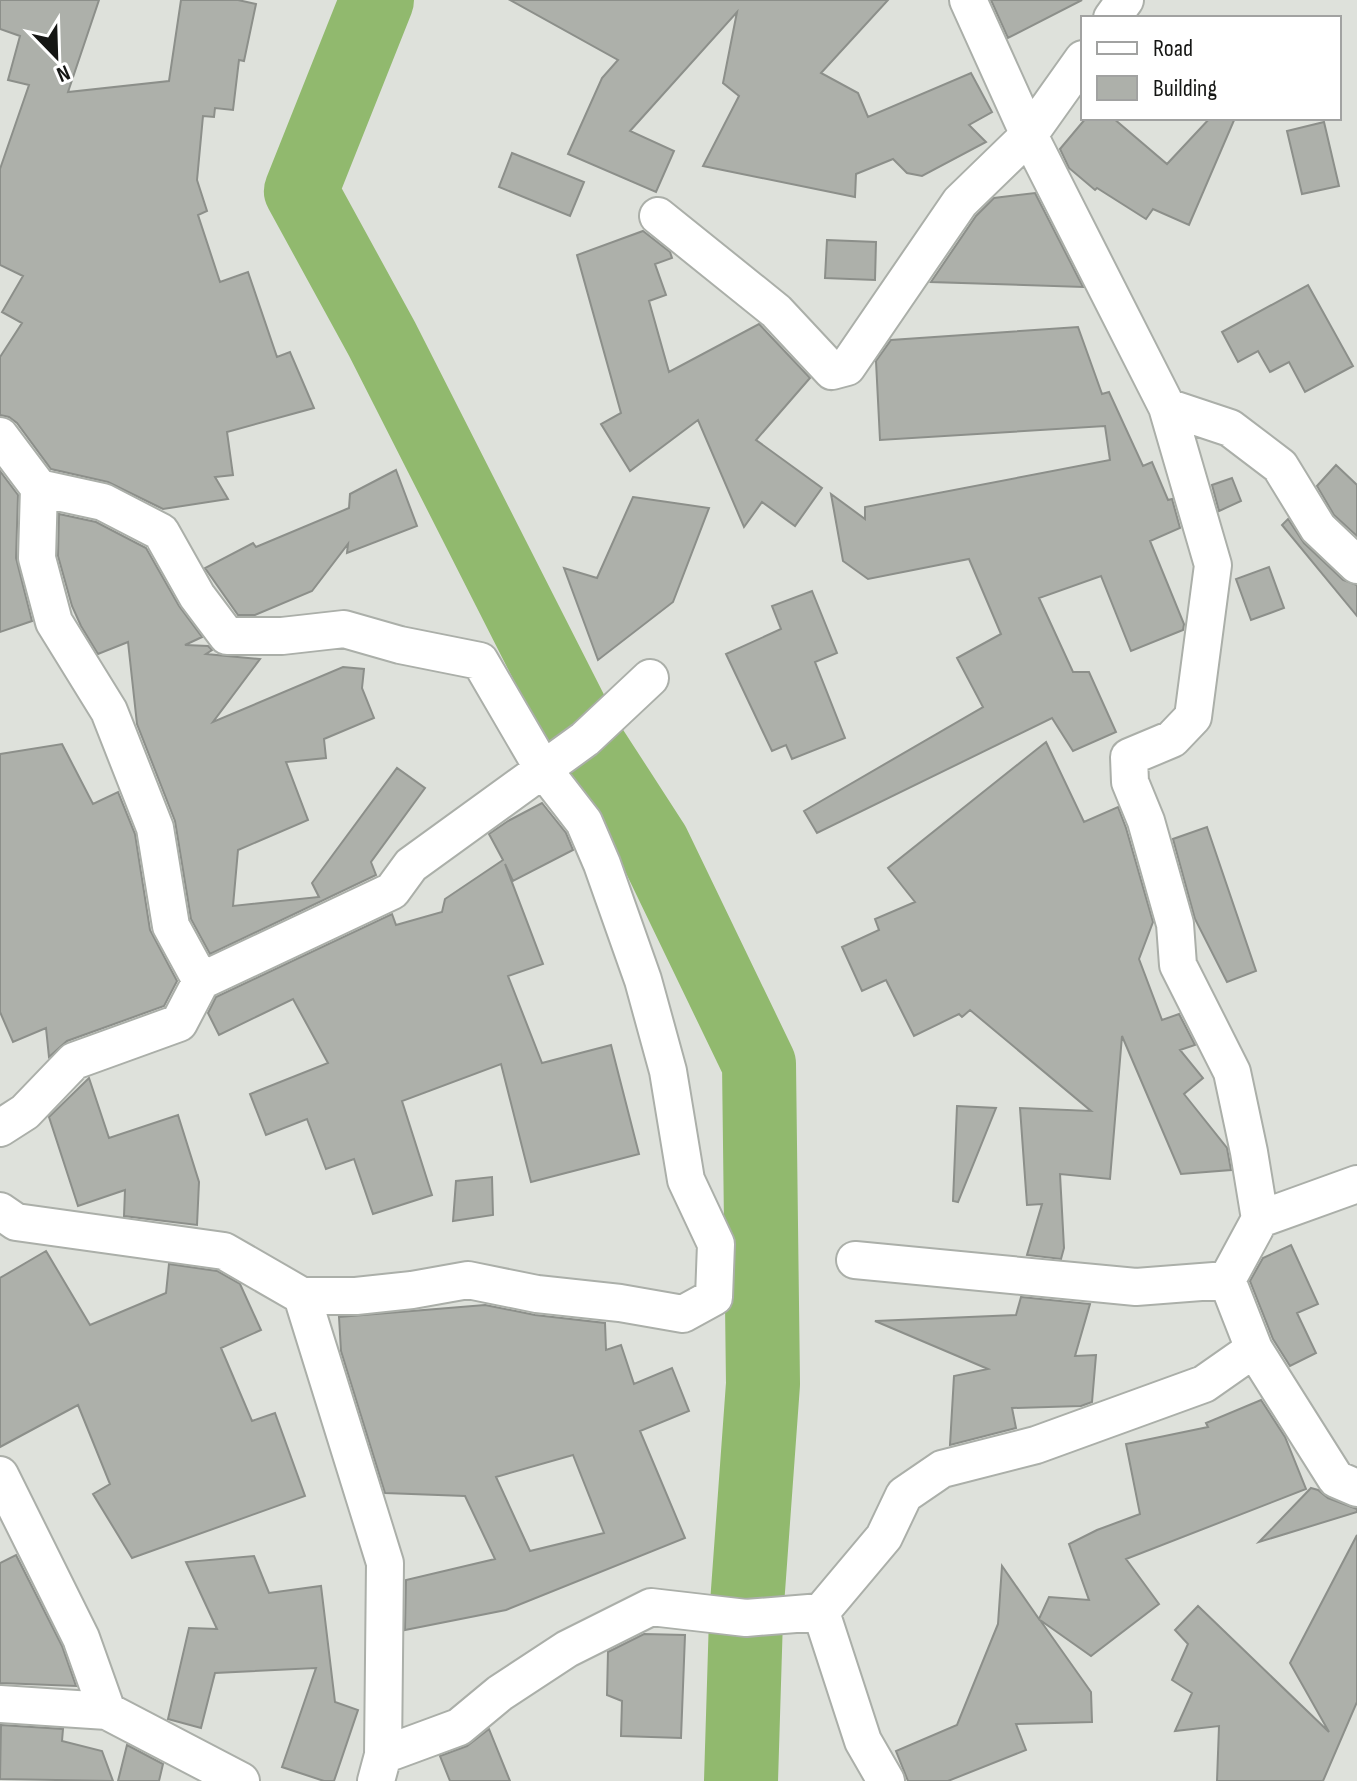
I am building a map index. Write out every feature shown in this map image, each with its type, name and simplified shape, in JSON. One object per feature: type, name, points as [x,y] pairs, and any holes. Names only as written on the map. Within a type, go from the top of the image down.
[{"type":"street","points":[[968,0],[1029,135],[1167,407],[1213,565],[1193,717],[1172,739],[1129,757],[1130,782],[1146,821],[1175,924],[1178,965],[1232,1072],[1249,1152],[1260,1219],[1227,1280],[1254,1349],[1336,1479],[1357,1488]]},
{"type":"street","points":[[658,216],[776,311],[832,371],[847,367],[960,202],[1029,135],[1081,62]]},
{"type":"street","points":[[1167,407],[1230,428],[1280,466],[1318,528],[1357,565]]},
{"type":"street","points":[[0,436],[39,488],[37,558],[54,622],[109,711],[155,828],[171,926],[201,981]]},
{"type":"street","points":[[0,1211],[16,1222],[224,1251],[302,1296],[356,1296],[468,1280],[537,1294],[683,1314],[714,1297],[716,1244],[686,1180],[668,1071],[643,980],[602,864],[584,822],[543,769],[480,661],[400,645],[344,629],[282,636],[227,636],[197,596],[161,532],[103,502],[39,488]]},
{"type":"street","points":[[0,1128],[25,1112],[74,1061],[179,1023],[201,981],[392,891],[411,865],[585,739],[650,678]]},
{"type":"street","points":[[1260,1219],[1357,1184]]},
{"type":"street","points":[[855,1260],[1136,1287],[1227,1280]]},
{"type":"street","points":[[302,1296],[385,1563],[379,1768],[459,1727],[500,1693],[567,1649],[651,1607],[746,1618],[821,1612],[884,1537],[904,1495],[942,1469],[1036,1445],[1204,1384],[1254,1349]]},
{"type":"street","points":[[0,1475],[81,1638],[107,1711]]},
{"type":"street","points":[[821,1612],[863,1741],[886,1781]]},
{"type":"street","points":[[0,1704],[107,1711],[241,1781]]},
{"type":"building","points":[[0,0],[99,0],[68,92],[169,81],[181,0],[238,0],[256,4],[244,61],[239,60],[233,110],[215,108],[214,117],[203,116],[197,180],[207,211],[198,215],[220,282],[248,272],[277,357],[290,352],[314,408],[227,432],[233,475],[215,477],[228,499],[163,509],[108,482],[51,469],[17,423],[0,415],[0,357],[22,323],[2,312],[23,276],[0,265],[0,169],[29,85],[8,80],[20,36],[0,29]]},
{"type":"building","points":[[510,0],[888,0],[821,73],[858,93],[868,117],[971,73],[992,112],[969,125],[986,142],[922,176],[907,173],[893,159],[856,174],[855,197],[703,166],[739,96],[723,83],[737,12],[630,131],[674,151],[656,192],[568,154],[602,78],[618,60]]},
{"type":"building","points":[[991,0],[1082,0],[1008,38]]},
{"type":"building","points":[[1084,120],[1115,120],[1167,164],[1208,120],[1234,120],[1189,225],[1153,209],[1146,219],[1097,188],[1095,190],[1069,168],[1060,149]]},
{"type":"building","points":[[1324,122],[1339,186],[1302,194],[1287,131]]},
{"type":"building","points":[[512,153],[584,182],[570,216],[499,187]]},
{"type":"building","points":[[1035,193],[1083,287],[931,282],[976,216],[994,198]]},
{"type":"building","points":[[643,231],[670,252],[672,258],[655,264],[666,295],[649,301],[669,372],[759,324],[810,378],[756,440],[822,488],[795,526],[762,502],[744,527],[698,420],[630,471],[601,424],[621,413],[577,255]]},
{"type":"building","points":[[827,240],[876,242],[875,280],[825,278]]},
{"type":"building","points":[[1308,285],[1353,366],[1305,392],[1289,362],[1270,372],[1258,351],[1238,362],[1222,332]]},
{"type":"building","points":[[1078,327],[1102,394],[1109,392],[1143,466],[1152,462],[1168,500],[1172,499],[1180,528],[1150,541],[1184,624],[1183,630],[1131,651],[1101,576],[1039,598],[1073,672],[1089,672],[1116,732],[1073,751],[1052,718],[817,833],[804,811],[983,707],[957,658],[1001,634],[969,559],[868,579],[843,561],[831,494],[865,519],[865,507],[1110,460],[1105,426],[880,440],[876,361],[891,340]]},
{"type":"building","points":[[1336,465],[1357,485],[1357,536],[1334,515],[1317,486]]},
{"type":"building","points":[[396,470],[417,526],[347,553],[348,544],[312,591],[255,615],[238,615],[205,568],[253,543],[256,547],[349,508],[350,494]]},
{"type":"building","points":[[0,471],[18,495],[16,558],[32,621],[0,632]]},
{"type":"building","points":[[1232,478],[1241,501],[1219,511],[1212,485]]},
{"type":"building","points":[[633,497],[709,508],[673,602],[598,660],[564,568],[597,578]]},
{"type":"building","points":[[59,514],[96,522],[146,548],[179,606],[202,637],[185,645],[208,646],[212,650],[206,654],[260,659],[213,722],[343,667],[364,669],[362,688],[374,718],[324,739],[326,758],[286,762],[308,820],[238,850],[233,906],[319,897],[312,883],[397,768],[425,788],[371,862],[376,875],[210,954],[191,919],[175,821],[137,724],[128,642],[98,654],[81,626],[58,556]]},
{"type":"building","points":[[1288,519],[1304,543],[1343,580],[1357,585],[1357,616],[1282,525]]},
{"type":"building","points":[[1269,567],[1284,608],[1251,620],[1236,579]]},
{"type":"building","points":[[812,591],[837,653],[815,662],[845,738],[792,759],[786,745],[772,751],[726,654],[781,629],[772,606]]},
{"type":"building","points":[[1046,742],[1084,822],[1118,807],[1153,922],[1139,959],[1162,1020],[1179,1014],[1195,1045],[1180,1050],[1203,1078],[1184,1094],[1227,1148],[1231,1170],[1181,1174],[1122,1036],[1110,1179],[1060,1174],[1064,1248],[1061,1259],[1027,1255],[1042,1204],[1027,1205],[1020,1108],[1091,1111],[970,1010],[962,1017],[959,1014],[914,1036],[886,980],[862,991],[842,947],[879,930],[875,919],[915,902],[888,868]]},
{"type":"building","points":[[62,744],[93,804],[118,792],[135,834],[150,930],[177,981],[164,1006],[67,1041],[49,1057],[46,1028],[13,1042],[0,1012],[0,754]]},
{"type":"building","points":[[542,803],[566,833],[573,850],[513,881],[505,864],[543,964],[508,976],[542,1063],[611,1045],[639,1154],[531,1182],[501,1064],[402,1101],[432,1195],[373,1214],[354,1159],[326,1169],[307,1119],[266,1135],[250,1094],[328,1063],[293,999],[219,1035],[208,1013],[216,997],[392,914],[396,925],[442,912],[445,899],[503,860],[489,834]]},
{"type":"building","points":[[1207,827],[1256,971],[1227,982],[1195,919],[1173,839]]},
{"type":"building","points":[[89,1078],[109,1138],[178,1115],[199,1182],[197,1225],[124,1216],[125,1190],[78,1206],[49,1117]]},
{"type":"building","points":[[957,1106],[996,1108],[958,1202],[953,1201]]},
{"type":"building","points":[[492,1177],[493,1215],[453,1221],[456,1181]]},
{"type":"building","points":[[1291,1245],[1318,1304],[1297,1313],[1316,1353],[1290,1366],[1273,1339],[1250,1281],[1263,1258]]},
{"type":"building","points":[[46,1251],[90,1325],[166,1293],[169,1264],[217,1271],[240,1284],[261,1330],[221,1348],[252,1421],[275,1413],[305,1496],[132,1558],[93,1494],[110,1484],[78,1405],[0,1447],[0,1278]]},
{"type":"building","points":[[1021,1297],[1090,1304],[1075,1356],[1096,1355],[1092,1402],[1081,1406],[1012,1408],[1016,1428],[950,1445],[954,1376],[988,1369],[875,1321],[1016,1315]]},
{"type":"building","points":[[485,1305],[535,1315],[605,1323],[606,1350],[621,1345],[634,1384],[672,1368],[689,1411],[640,1431],[685,1538],[506,1610],[405,1630],[406,1580],[495,1559],[465,1496],[385,1493],[341,1351],[339,1317]],"holes":[[[573,1455],[604,1533],[530,1551],[496,1477]]]},
{"type":"building","points":[[1261,1400],[1285,1437],[1306,1489],[1126,1559],[1159,1604],[1091,1656],[1040,1620],[1091,1692],[1092,1722],[1016,1724],[1026,1750],[948,1781],[908,1781],[896,1751],[957,1725],[998,1624],[1002,1566],[1039,1619],[1049,1597],[1089,1600],[1069,1544],[1140,1514],[1126,1444],[1208,1427],[1206,1423]]},
{"type":"building","points":[[1311,1488],[1357,1509],[1357,1512],[1259,1542]]},
{"type":"building","points":[[1357,1535],[1357,1702],[1323,1781],[1217,1781],[1219,1726],[1175,1731],[1192,1693],[1172,1680],[1188,1644],[1175,1630],[1198,1606],[1329,1732],[1290,1663]]},
{"type":"building","points":[[16,1555],[62,1646],[76,1686],[0,1683],[0,1563]]},
{"type":"building","points":[[254,1556],[269,1593],[321,1586],[335,1702],[358,1710],[334,1781],[324,1781],[282,1767],[316,1668],[215,1673],[201,1728],[168,1719],[189,1628],[217,1629],[186,1562]]},
{"type":"building","points":[[644,1634],[685,1635],[681,1738],[621,1736],[622,1701],[607,1695],[608,1652]]},
{"type":"building","points":[[1,1725],[63,1729],[62,1741],[102,1751],[113,1781],[0,1779]]},
{"type":"building","points":[[489,1729],[510,1781],[450,1781],[440,1756],[467,1746]]},
{"type":"building","points":[[127,1745],[163,1764],[159,1781],[118,1781]]},
{"type":"waterway","points":[[377,0],[301,191],[382,339],[585,739],[653,844],[759,1064],[763,1384],[746,1618],[741,1781]]}]
